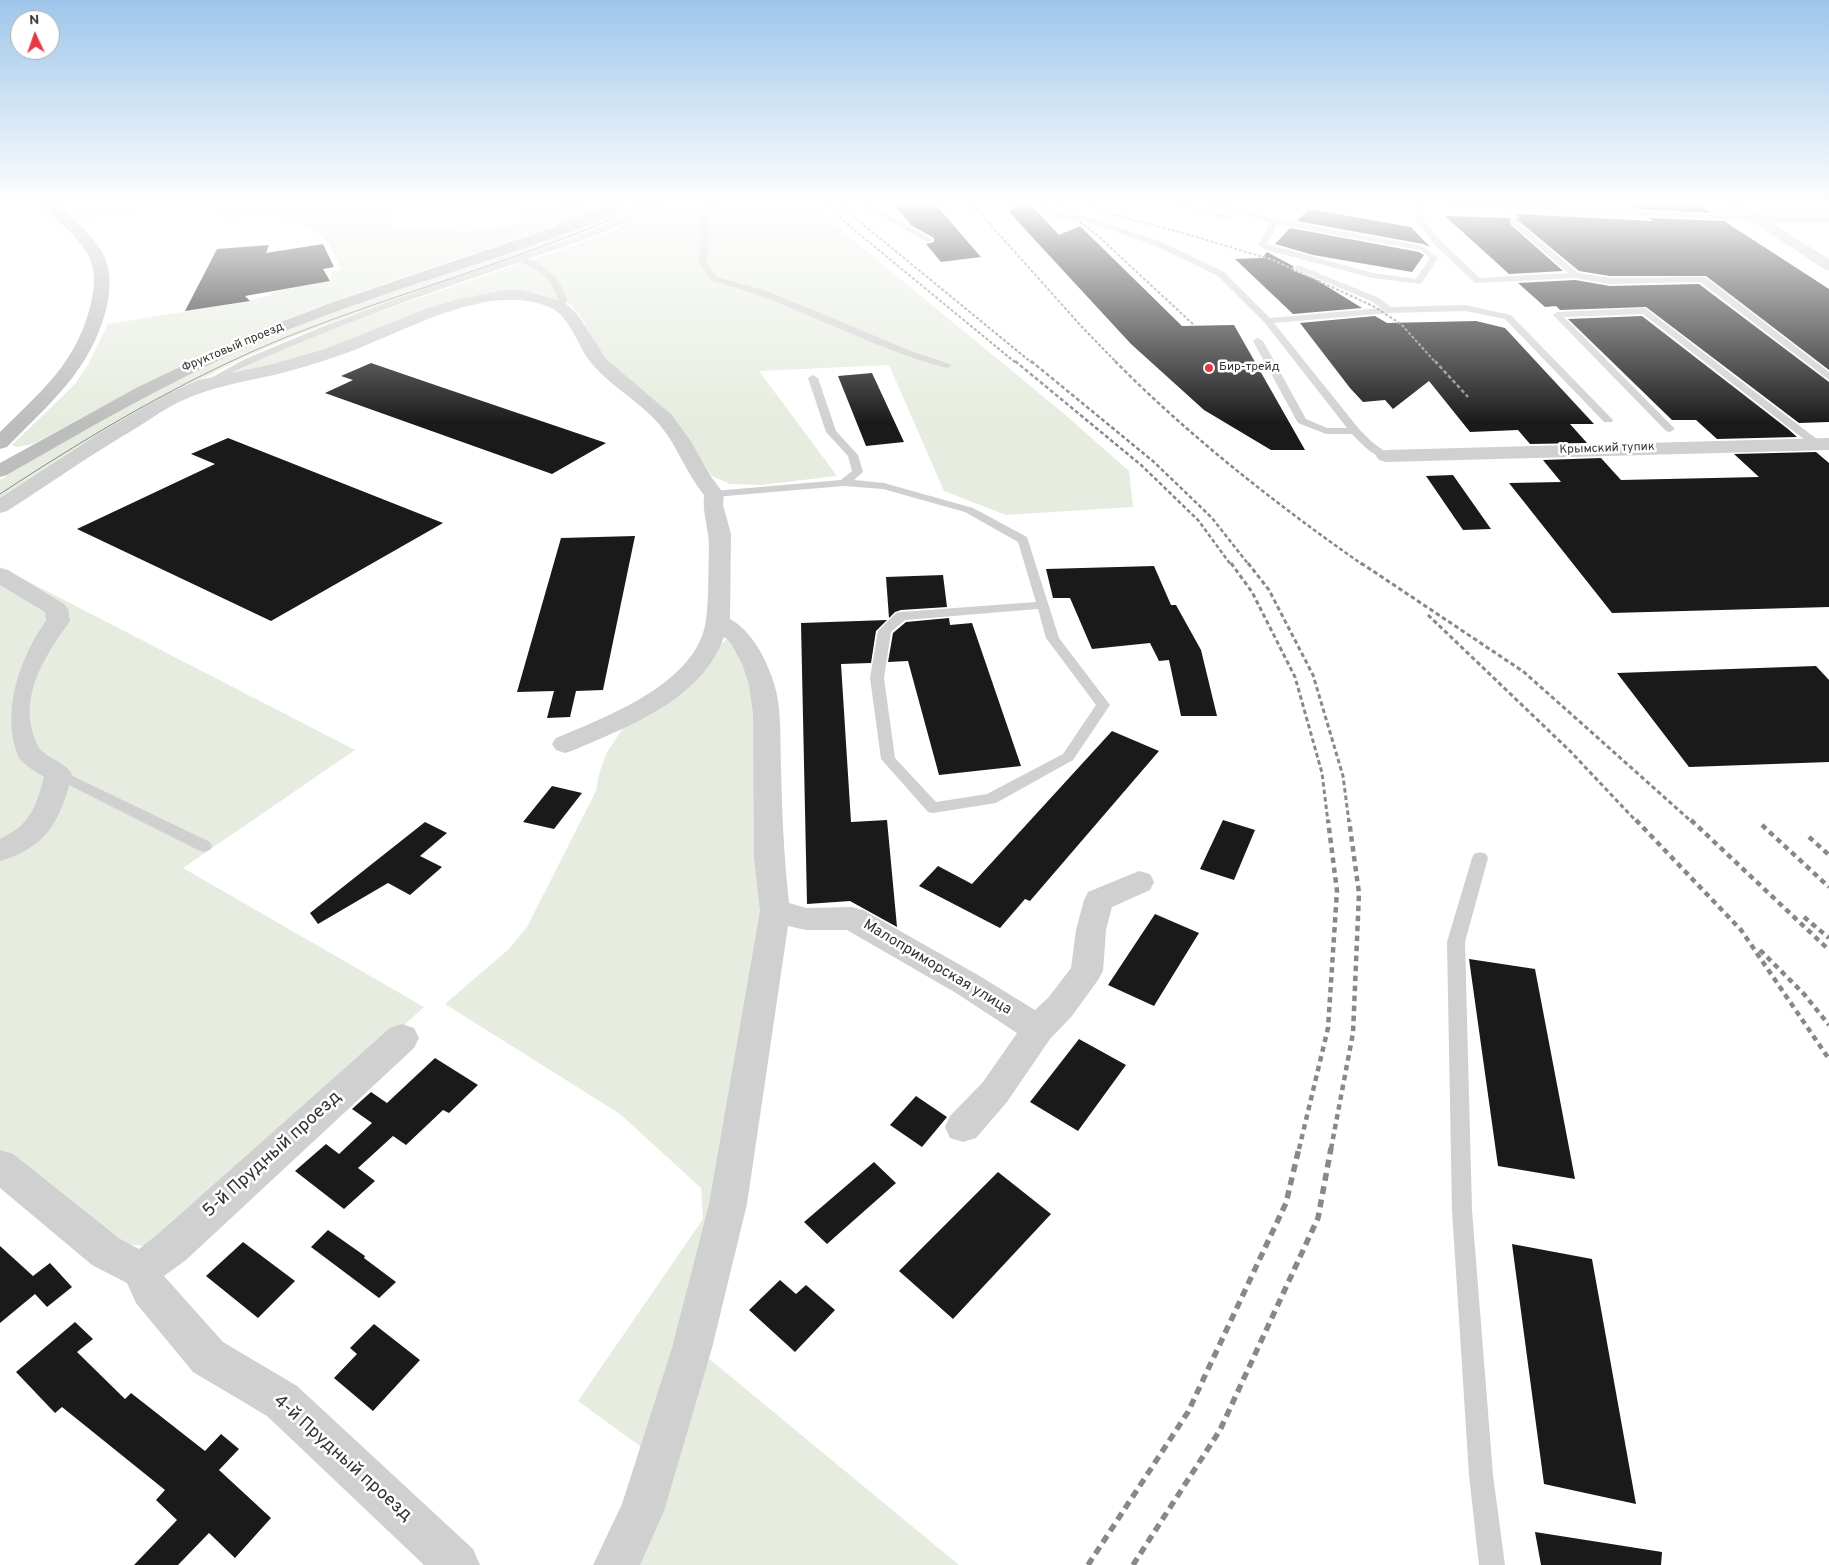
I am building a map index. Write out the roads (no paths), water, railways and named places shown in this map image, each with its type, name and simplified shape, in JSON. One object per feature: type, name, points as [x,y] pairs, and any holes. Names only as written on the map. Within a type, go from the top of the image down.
[{"type":"street","points":[[0,443],[71,367],[83,350],[99,306],[102,288],[101,276]]},
{"type":"street","name":"Фруктовый проезд","points":[[0,471],[112,406],[171,375],[233,346],[422,276]]},
{"type":"street","points":[[0,507],[107,437],[173,398],[205,384],[276,369],[330,353],[432,312],[486,298],[522,295],[558,305],[572,319],[599,362],[665,419],[680,440],[703,481],[714,494],[713,505],[720,534],[718,622],[704,656],[690,675],[664,694],[614,723],[565,744]]},
{"type":"street","name":"Крымский тупик","points":[[1386,456],[1823,444]]},
{"type":"street","points":[[0,575],[56,609],[58,621],[20,675],[12,709],[15,732],[28,753],[58,774],[51,804],[42,824],[20,842],[0,851]]},
{"type":"street","points":[[616,1565],[642,1511],[692,1348],[728,1204],[775,911],[768,857],[766,713],[762,686],[755,666],[741,640],[730,629],[718,622]]},
{"type":"street","points":[[963,1127],[995,1092],[1038,1029],[1060,1007],[1087,971],[1091,930],[1099,900],[1139,882]]},
{"type":"street","name":"Малоприморская улица","points":[[775,911],[806,919],[852,918],[967,984],[1038,1029]]},
{"type":"street","name":"5-й Прудный проезд","points":[[141,1270],[172,1247],[402,1038]]},
{"type":"street","points":[[0,1166],[106,1252],[141,1270]]},
{"type":"street","name":"4-й Прудный проезд","points":[[141,1270],[150,1290],[208,1357],[282,1401],[457,1565]]},
{"type":"lane","points":[[205,384],[260,355],[470,276]]},
{"type":"lane","points":[[553,276],[561,290],[563,301],[558,305]]},
{"type":"lane","points":[[712,276],[714,279],[768,294],[792,306],[908,353],[946,365]]},
{"type":"lane","points":[[1223,276],[1268,321],[1355,431],[1368,444],[1386,456]]},
{"type":"lane","points":[[1319,276],[1374,299],[1389,310]]},
{"type":"lane","points":[[1380,276],[1418,282],[1422,276]]},
{"type":"lane","points":[[1473,276],[1478,281],[1558,276]]},
{"type":"lane","points":[[1582,276],[1610,280],[1702,279],[1829,377]]},
{"type":"lane","points":[[1268,321],[1389,310],[1465,308],[1508,317],[1608,420]]},
{"type":"lane","points":[[1670,428],[1556,315],[1645,310],[1823,444]]},
{"type":"lane","points":[[1258,341],[1302,421],[1326,431],[1355,431]]},
{"type":"lane","points":[[814,378],[831,432],[853,455],[858,472],[844,483]]},
{"type":"lane","points":[[714,494],[844,483],[884,486],[969,510],[1023,540],[1043,605],[1053,638],[1103,705],[1068,757],[991,799],[933,808],[888,759],[878,678],[885,631],[901,616],[1043,605]]},
{"type":"lane","points":[[58,774],[204,846]]},
{"type":"lane","points":[[1480,858],[1456,942],[1462,1210],[1481,1475],[1492,1565]]},
{"type":"tram line","points":[[0,494],[138,409],[210,371],[284,338],[457,276]]},
{"type":"railway","points":[[910,276],[1016,363]]},
{"type":"railway","points":[[926,276],[1032,363]]},
{"type":"railway","points":[[1036,276],[1116,362]]},
{"type":"railway","points":[[1141,276],[1195,326]]},
{"type":"railway","points":[[1308,276],[1373,306],[1401,324],[1436,363]]},
{"type":"railway","points":[[1015,361],[1141,465],[1198,520],[1231,565]]},
{"type":"railway","points":[[1031,361],[1154,462],[1212,518],[1249,565]]},
{"type":"railway","points":[[1435,361],[1468,397]]},
{"type":"railway","points":[[1116,362],[1173,416],[1234,469],[1363,565]]},
{"type":"railway","points":[[1231,563],[1252,592],[1295,677],[1322,773],[1328,822]]},
{"type":"railway","points":[[1248,563],[1269,590],[1313,675],[1343,776],[1349,822]]},
{"type":"railway","points":[[1361,563],[1524,672],[1692,822]]},
{"type":"railway","points":[[1428,615],[1570,751],[1637,822]]},
{"type":"railway","points":[[1299,1149],[1328,1028],[1337,891],[1328,820]]},
{"type":"railway","points":[[1331,1149],[1353,1033],[1359,893],[1349,820]]},
{"type":"railway","points":[[1636,820],[1741,930],[1829,1059]]},
{"type":"railway","points":[[1691,820],[1829,950]]},
{"type":"railway","points":[[1762,825],[1829,887]]},
{"type":"railway","points":[[1809,837],[1829,855]]},
{"type":"railway","points":[[1804,917],[1829,938]]},
{"type":"railway","points":[[1760,950],[1804,994],[1829,1025]]},
{"type":"railway","points":[[1088,1565],[1188,1412],[1286,1203],[1299,1148]]},
{"type":"railway","points":[[1133,1565],[1220,1430],[1318,1218],[1331,1148]]},
{"type":"place","name":"Бир-трейд","points":[[1209,368]]}]
